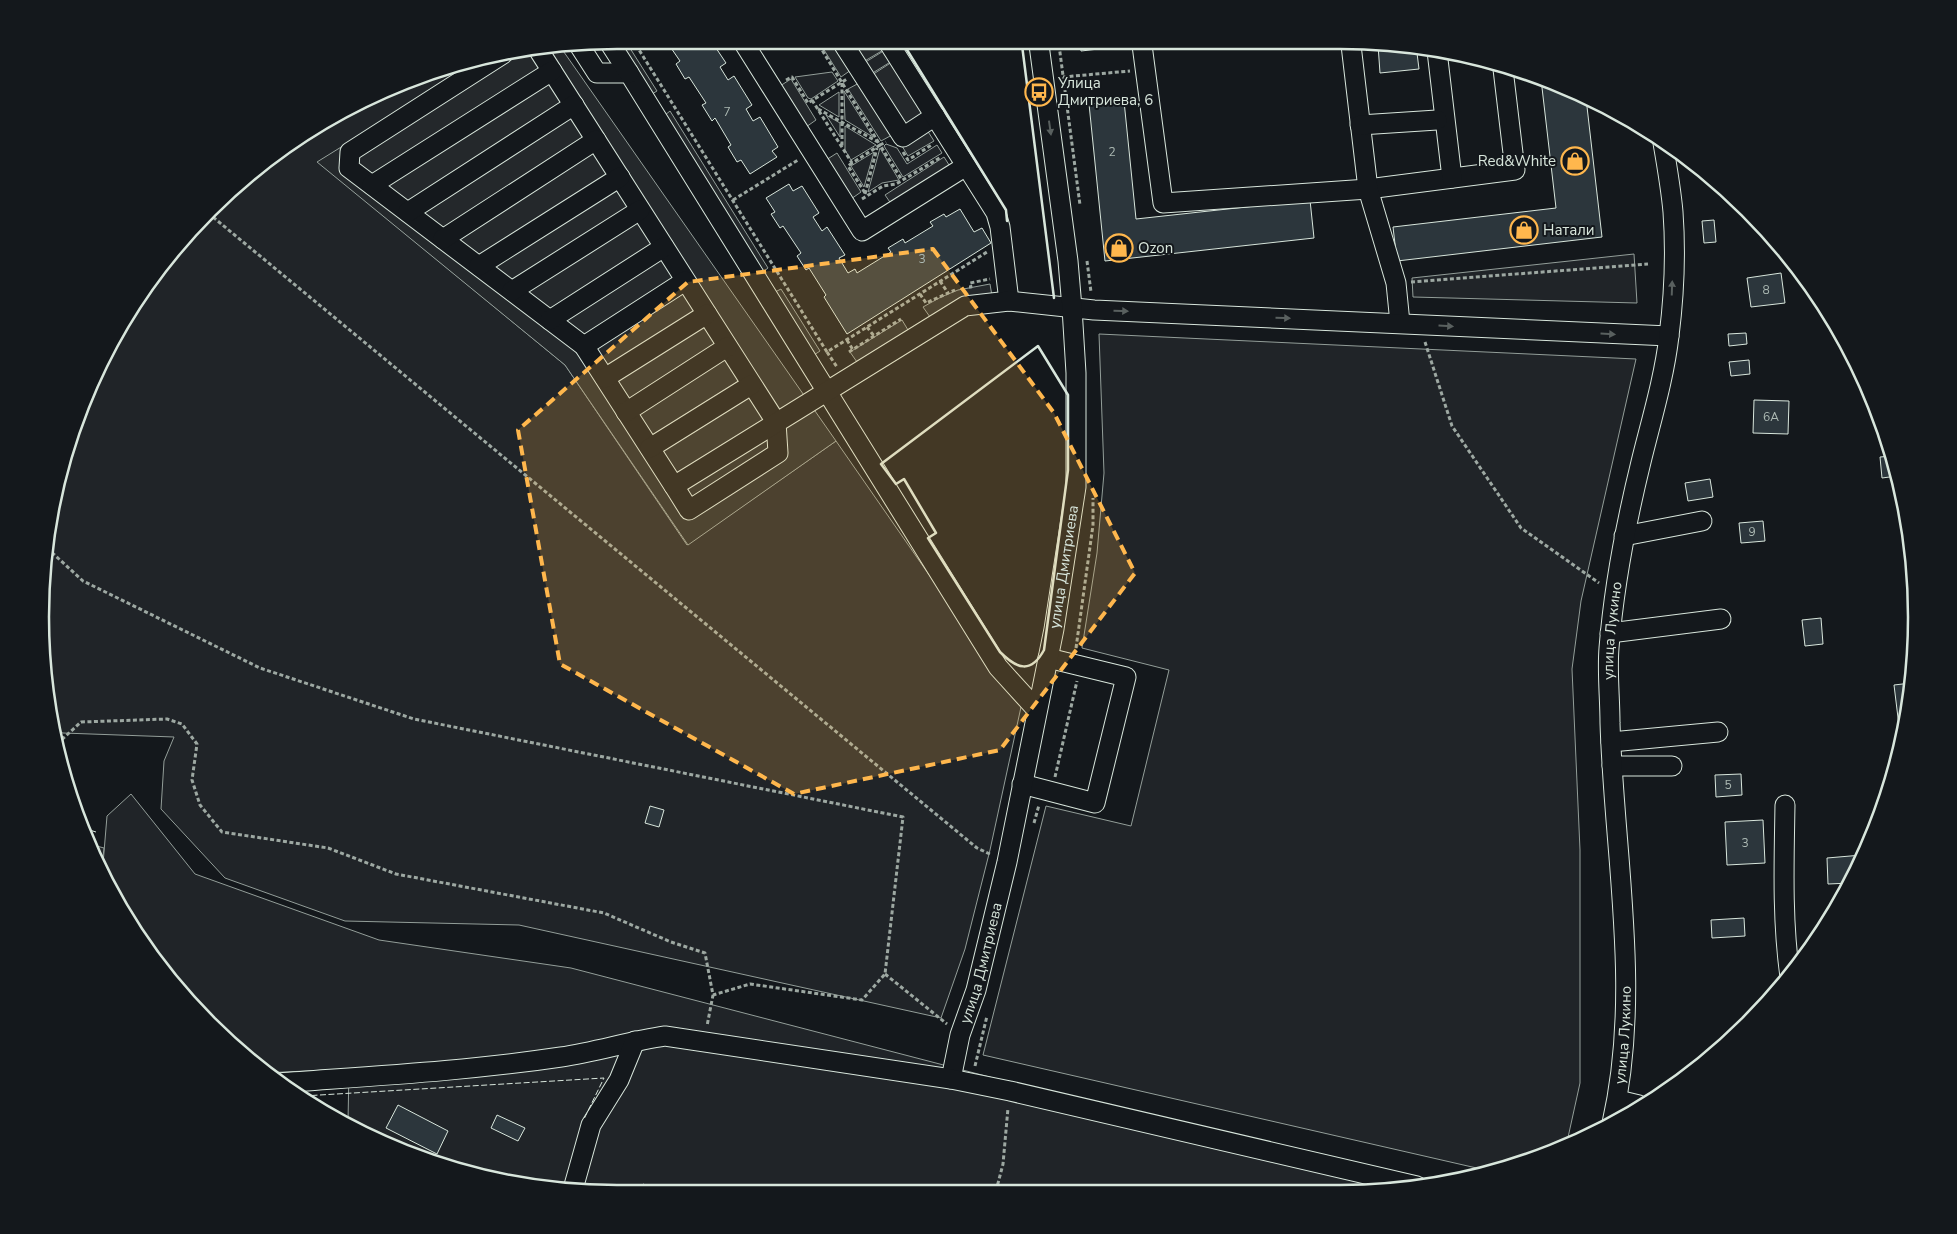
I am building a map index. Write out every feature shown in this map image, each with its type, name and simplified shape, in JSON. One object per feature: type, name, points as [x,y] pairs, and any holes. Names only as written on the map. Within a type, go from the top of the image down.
[{"type":"street","points":[[614,49],[998,667],[1037,710]]},
{"type":"street","points":[[748,49],[862,231],[966,166]]},
{"type":"street","points":[[847,49],[903,137],[935,116]]},
{"type":"street","points":[[893,49],[996,213],[1009,301]]},
{"type":"street","name":"улица Дмитриева","points":[[951,1079],[960,1035],[976,990],[1007,862],[1048,658],[1076,486],[1076,374],[1072,308],[1068,261],[1040,49]]},
{"type":"street","points":[[1142,49],[1163,204],[1368,189],[1515,170],[1503,73]]},
{"type":"street","points":[[1351,49],[1368,189],[1396,283],[1400,323]]},
{"type":"street","points":[[582,50],[597,73],[629,72]]},
{"type":"street","points":[[487,64],[350,152],[349,168],[584,346],[689,510],[778,453],[776,422],[541,54]]},
{"type":"street","points":[[1438,58],[1452,178]]},
{"type":"street","points":[[372,185],[552,71]]},
{"type":"street","points":[[408,212],[574,105]]},
{"type":"street","points":[[1360,125],[1437,120]]},
{"type":"street","points":[[443,238],[596,140]]},
{"type":"street","name":"улица Лукино","points":[[1614,1114],[1618,1100],[1627,1002],[1625,925],[1612,766],[1608,650],[1624,536],[1669,336],[1674,245],[1672,211],[1664,151]]},
{"type":"street","points":[[479,266],[620,177]]},
{"type":"street","points":[[512,291],[640,210]]},
{"type":"street","points":[[550,320],[664,246]]},
{"type":"street","points":[[584,346],[686,281]]},
{"type":"street","points":[[674,486],[965,306],[1009,301],[1094,310],[1669,336]]},
{"type":"street","points":[[605,378],[707,314]]},
{"type":"street","points":[[626,412],[728,347]]},
{"type":"street","points":[[650,448],[752,384]]},
{"type":"street","points":[[1624,536],[1702,521]]},
{"type":"street","points":[[1610,632],[1721,620]]},
{"type":"street","points":[[1022,784],[1095,803],[1126,677],[1048,658]]},
{"type":"street","points":[[1611,742],[1718,732]]},
{"type":"street","points":[[1612,766],[1672,766]]},
{"type":"street","points":[[1786,805],[1783,877],[1789,966]]},
{"type":"street","points":[[290,1081],[471,1069],[563,1057],[665,1036],[951,1079],[1010,1091],[1398,1182]]},
{"type":"street","points":[[574,1183],[591,1125],[618,1080],[635,1041]]},
{"type":"street","points":[[1618,1100],[1633,1104]]},
{"type":"path","points":[[639,49],[827,352],[994,248]]},
{"type":"path","points":[[1060,49],[1081,213]]},
{"type":"path","points":[[1063,77],[1145,70]]},
{"type":"path","points":[[782,83],[792,77],[808,103],[842,82],[842,146]]},
{"type":"path","points":[[812,100],[852,163]]},
{"type":"path","points":[[818,108],[879,142]]},
{"type":"path","points":[[866,195],[848,166],[880,145],[902,180]]},
{"type":"path","points":[[866,195],[877,147]]},
{"type":"path","points":[[847,208],[883,186],[896,184],[946,154]]},
{"type":"path","points":[[733,200],[804,157]]},
{"type":"path","points":[[213,217],[977,848],[1007,862]]},
{"type":"path","points":[[1086,252],[1094,310]]},
{"type":"path","points":[[1396,283],[1648,264]]},
{"type":"path","points":[[940,281],[948,293]]},
{"type":"path","points":[[847,340],[851,351],[901,319]]},
{"type":"path","points":[[867,327],[874,336]]},
{"type":"path","points":[[1424,342],[1452,426],[1521,528],[1600,583]]},
{"type":"path","points":[[53,553],[83,580],[260,668],[414,719],[903,817],[885,974],[862,1000],[750,984],[713,995]]},
{"type":"path","points":[[62,739],[81,722],[167,719],[182,724],[197,744],[192,780],[200,805],[222,832],[328,848],[396,874],[604,913],[671,942],[705,953],[713,995],[704,1041]]},
{"type":"path","points":[[885,974],[960,1035]]},
{"type":"path","points":[[998,1185],[1003,1164],[1010,1091]]},
{"type":"highlighted area","points":[[933,249],[1054,413],[1135,573],[1000,750],[794,794],[560,664],[518,430],[688,282]]},
{"type":"shaded area","points":[[624,49],[631,49],[657,91],[652,94]]},
{"type":"shaded area","points":[[824,49],[838,49],[851,70],[841,77]]},
{"type":"shaded area","points":[[855,49],[885,49],[863,62]]},
{"type":"shaded area","points":[[885,50],[892,61],[871,74],[864,63]]},
{"type":"shaded area","points":[[564,52],[836,441],[688,545],[565,365],[317,162],[467,69],[506,60]]},
{"type":"shaded area","points":[[892,62],[925,114],[904,127],[872,75]]},
{"type":"shaded area","points":[[467,69],[318,162],[565,365],[687,545],[836,441],[1021,707],[990,850],[965,949],[941,1018],[519,925],[345,921],[225,878],[161,809],[164,761],[174,737],[63,733],[60,728],[50,654],[50,580],[54,543],[68,470],[79,434],[107,366],[125,333],[166,271],[190,242],[215,215],[271,166],[333,125],[366,107],[434,79]]},
{"type":"shaded area","points":[[832,72],[838,81],[811,99],[808,98],[795,77]]},
{"type":"shaded area","points":[[791,79],[816,120],[806,127],[780,86]]},
{"type":"shaded area","points":[[859,83],[892,135],[881,141],[848,89]]},
{"type":"shaded area","points":[[844,91],[873,137],[845,120]]},
{"type":"shaded area","points":[[839,92],[839,117],[819,105]]},
{"type":"shaded area","points":[[670,111],[768,268],[763,272],[665,115]]},
{"type":"shaded area","points":[[826,115],[840,123],[840,137]]},
{"type":"shaded area","points":[[845,126],[876,145],[851,160],[845,150]]},
{"type":"shaded area","points":[[927,130],[934,141],[908,156],[902,146]]},
{"type":"shaded area","points":[[886,144],[897,148],[907,164],[937,145],[942,153],[903,177],[884,146]]},
{"type":"shaded area","points":[[880,148],[899,180],[882,183],[868,192]]},
{"type":"shaded area","points":[[874,152],[864,187],[851,166]]},
{"type":"shaded area","points":[[837,153],[861,192],[851,199],[826,160]]},
{"type":"shaded area","points":[[944,157],[951,168],[892,205],[885,195]]},
{"type":"shaded area","points":[[1634,254],[1637,303],[1413,297],[1412,278]]},
{"type":"shaded area","points":[[990,284],[992,296],[930,317],[923,307],[958,290]]},
{"type":"shaded area","points":[[781,289],[820,351],[814,355],[775,292]]},
{"type":"shaded area","points":[[902,320],[908,330],[857,362],[850,352]]},
{"type":"shaded area","points":[[1099,334],[1636,359],[1581,601],[1572,669],[1580,850],[1580,1083],[1568,1137],[1523,1155],[1477,1168],[983,1055],[1046,806],[1131,826],[1169,670],[1082,648],[1097,553],[1104,473]]},
{"type":"shaded area","points":[[131,794],[195,874],[379,940],[571,968],[1394,1182],[1340,1185],[617,1185],[543,1180],[470,1166],[400,1142],[348,1117],[349,1069],[277,1072],[215,1019],[166,963],[125,901],[107,868],[103,860],[107,816]]},
{"type":"shaded area","points":[[97,846],[104,848],[103,858]]},
{"type":"building","points":[[672,49],[717,49],[726,63],[720,67],[728,80],[734,76],[752,105],[746,109],[753,121],[760,117],[778,147],[772,151],[777,157],[750,174],[741,160],[737,162],[728,147],[731,145],[715,118],[712,121],[702,105],[706,103],[689,77],[685,79],[676,64],[680,61]]},
{"type":"building","points":[[1081,49],[1099,49],[1081,51]]},
{"type":"building","points":[[1378,50],[1417,55],[1419,69],[1380,73]]},
{"type":"building","points":[[1542,86],[1587,105],[1602,237],[1397,261],[1393,227],[1556,208]]},
{"type":"building","points":[[1124,101],[1136,219],[1310,200],[1314,238],[1105,261],[1089,104]]},
{"type":"building","points":[[789,184],[793,191],[802,186],[819,213],[813,217],[822,231],[827,227],[845,255],[839,258],[848,273],[855,269],[857,273],[891,252],[888,248],[903,239],[905,243],[933,226],[930,222],[944,214],[946,217],[960,209],[974,232],[982,228],[991,243],[847,334],[809,268],[806,270],[797,256],[801,253],[783,226],[780,228],[771,214],[775,212],[766,198]]},
{"type":"building","points":[[1714,220],[1716,242],[1704,243],[1702,221]]},
{"type":"building","points":[[1781,273],[1785,303],[1751,307],[1747,278]]},
{"type":"building","points":[[1746,333],[1747,344],[1729,346],[1728,334]]},
{"type":"building","points":[[1749,360],[1750,374],[1731,376],[1729,362]]},
{"type":"building","points":[[1754,400],[1789,401],[1788,434],[1753,433]]},
{"type":"building","points":[[1880,457],[1885,457],[1891,477],[1882,478]]},
{"type":"building","points":[[1710,479],[1713,497],[1688,501],[1685,483]]},
{"type":"building","points":[[1763,521],[1765,541],[1741,543],[1739,523]]},
{"type":"building","points":[[1821,618],[1823,644],[1805,646],[1802,620]]},
{"type":"building","points":[[1904,684],[1898,720],[1894,685]]},
{"type":"building","points":[[1741,774],[1742,795],[1716,797],[1715,775]]},
{"type":"building","points":[[650,806],[664,810],[659,827],[645,823]]},
{"type":"building","points":[[1763,820],[1765,863],[1727,865],[1725,822]]},
{"type":"building","points":[[1855,856],[1842,883],[1828,884],[1827,858]]},
{"type":"building","points":[[1744,918],[1745,936],[1712,938],[1711,920]]},
{"type":"building","points":[[398,1105],[448,1131],[437,1154],[386,1128]]},
{"type":"building","points":[[497,1115],[525,1128],[518,1141],[491,1128]]},
{"type":"fence","points":[[91,830],[96,832]]},
{"type":"fence","points":[[311,1095],[604,1078],[584,1119]]},
{"type":"wall","points":[[906,49],[1006,210],[1007,221]]},
{"type":"wall","points":[[1023,49],[1054,298]]},
{"type":"wall","points":[[1038,346],[1068,395],[1068,470],[1044,650],[1034,663],[1024,666],[1012,662],[1000,652],[928,538],[936,533],[904,479],[896,484],[881,464],[1038,346]]},
{"type":"place","name":"Улица Дмитриева, 6","points":[[1039,92]]},
{"type":"place","name":"Red&White","points":[[1575,161]]},
{"type":"place","name":"Натали","points":[[1524,230]]},
{"type":"place","name":"Ozon","points":[[1119,248]]}]
